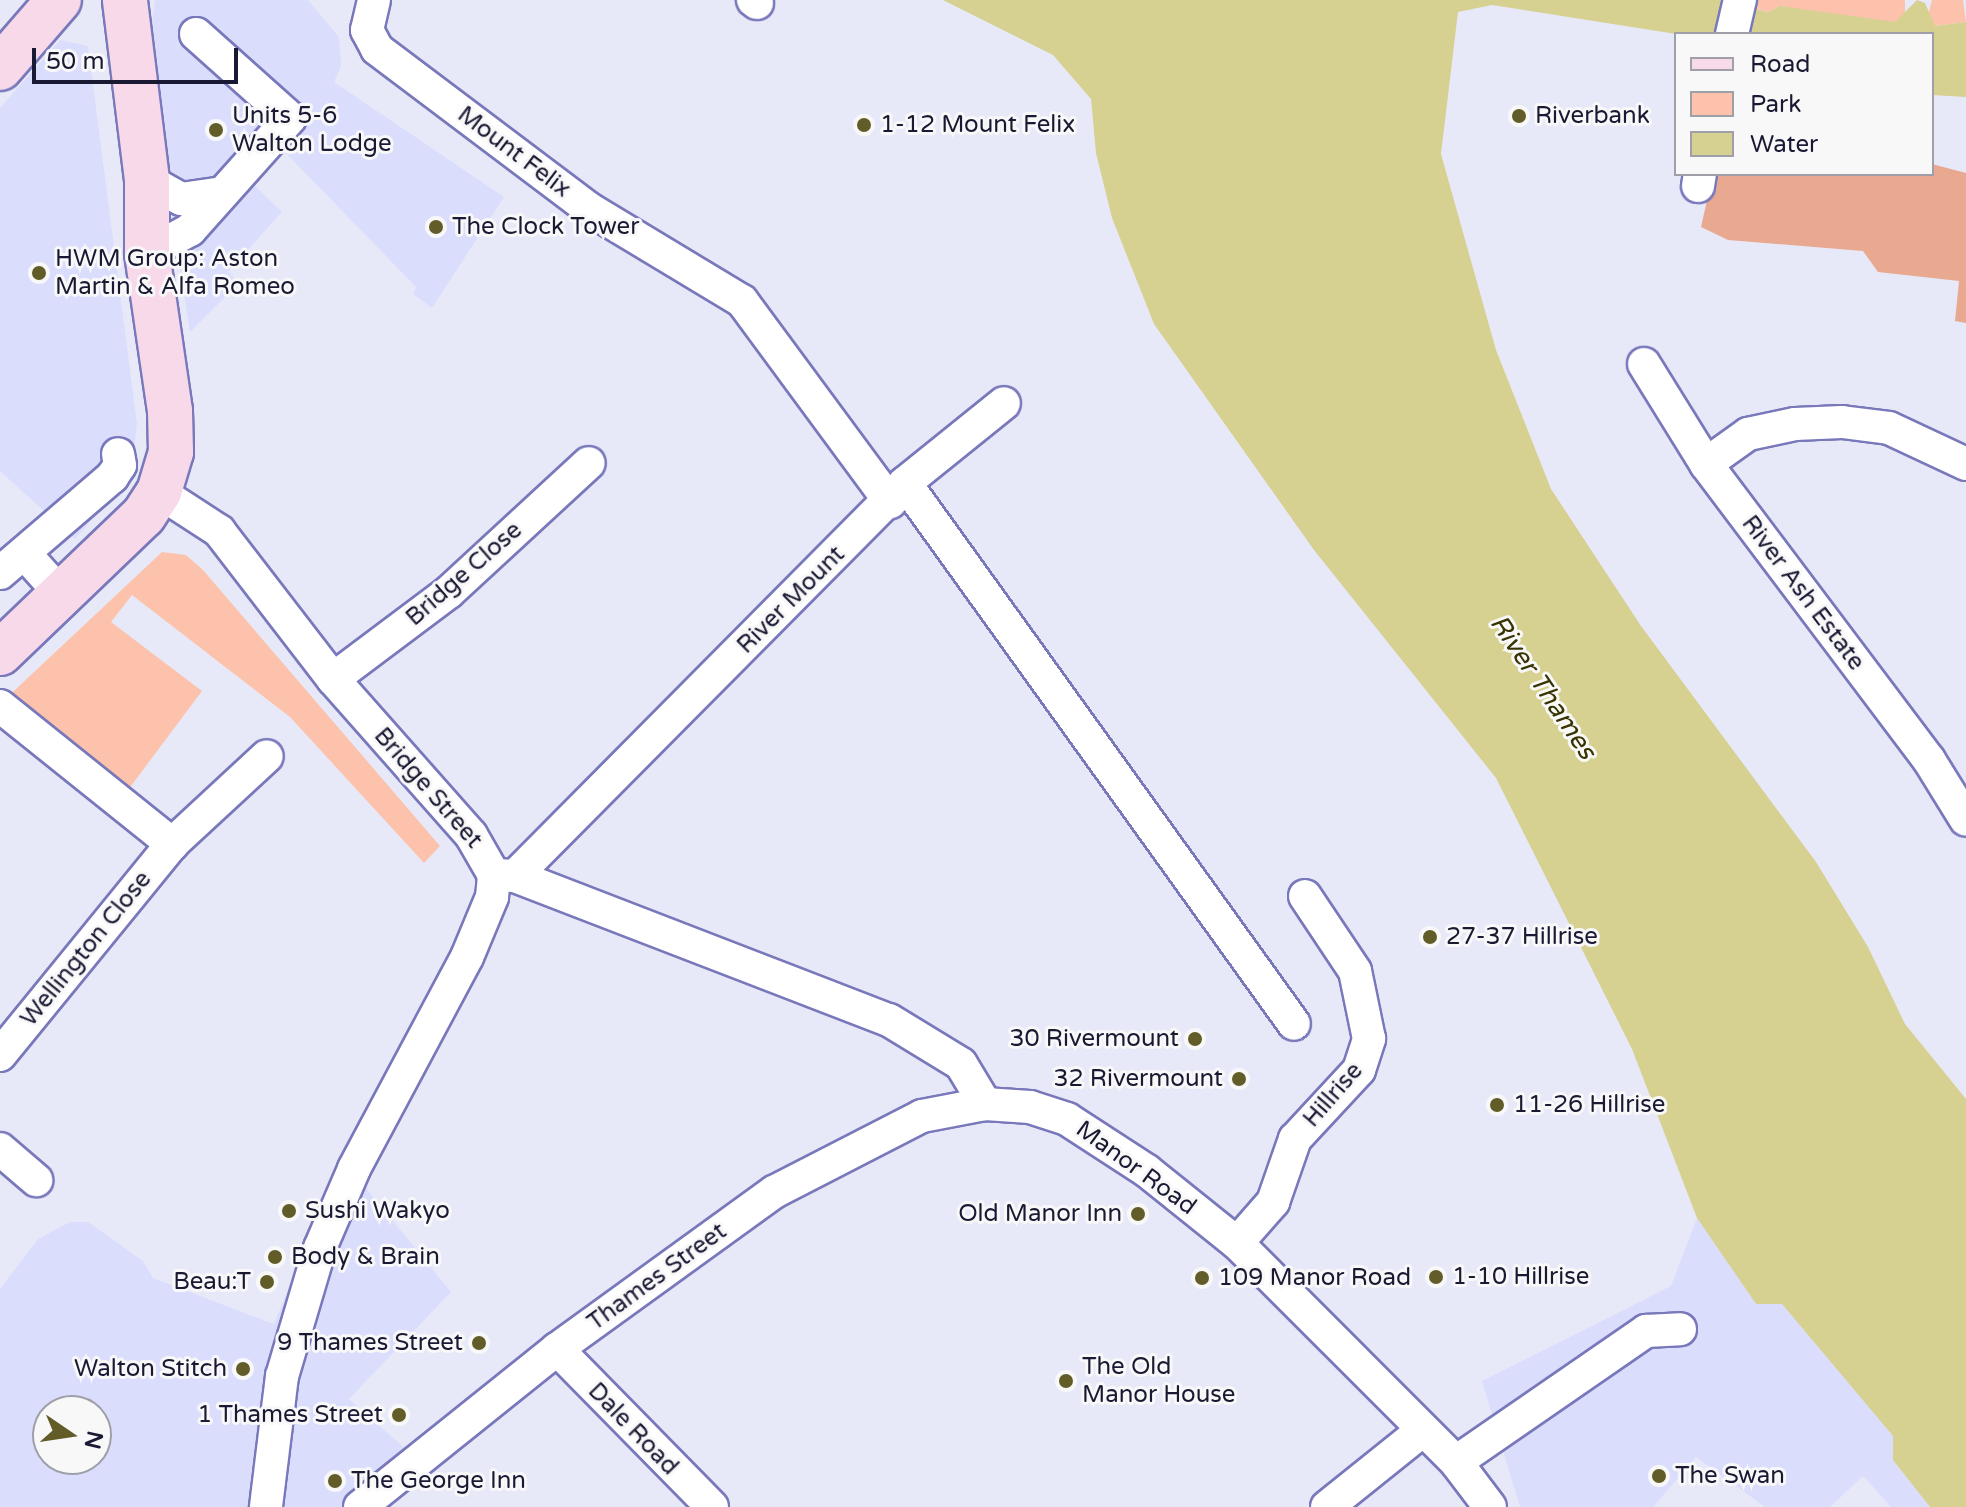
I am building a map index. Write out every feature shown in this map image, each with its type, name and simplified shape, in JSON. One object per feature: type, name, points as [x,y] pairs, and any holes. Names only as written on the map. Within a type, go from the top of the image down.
[{"type":"main road","points":[[0,29],[23,0]]},
{"type":"main road","points":[[0,68],[59,0]]},
{"type":"main road","points":[[94,0],[108,30],[126,191],[147,253]]},
{"type":"main road","points":[[0,653],[126,534],[159,492],[171,452],[170,411],[147,253],[147,180],[125,0]]},
{"type":"street","name":"Mount Felix","points":[[374,0],[367,30],[377,49],[591,210],[742,301],[898,492]]},
{"type":"street","points":[[1732,32],[1740,0]]},
{"type":"street","points":[[147,253],[190,230],[290,118],[196,34]]},
{"type":"street","points":[[147,180],[181,199],[223,193]]},
{"type":"street","name":"River Ash Estate","points":[[1644,364],[1706,464],[1929,760],[1966,820]]},
{"type":"street","name":"River Mount","points":[[504,875],[898,492],[1004,403]]},
{"type":"street","points":[[1706,464],[1748,434],[1795,424],[1842,422],[1889,428],[1966,464]]},
{"type":"street","points":[[62,595],[12,563],[112,477],[120,465],[118,454]]},
{"type":"street","name":"Bridge Close","points":[[333,679],[449,592],[589,463]]},
{"type":"street","name":"Bridge Street","points":[[159,492],[195,511],[219,531],[333,679],[504,875],[467,957],[354,1169],[320,1248],[285,1364],[266,1507]]},
{"type":"street","points":[[898,492],[1294,1024]]},
{"type":"street","points":[[0,706],[172,844]]},
{"type":"street","name":"Wellington Close","points":[[0,1055],[172,844],[267,756]]},
{"type":"street","points":[[504,875],[889,1020],[961,1064],[985,1104]]},
{"type":"street","name":"Hillrise","points":[[1237,1243],[1273,1202],[1295,1139],[1359,1070],[1369,1039],[1355,971],[1305,896]]},
{"type":"street","name":"Manor Road","points":[[985,1104],[1030,1107],[1067,1119],[1147,1171],[1237,1243],[1456,1462],[1490,1507]]},
{"type":"street","name":"Thames Street","points":[[360,1507],[557,1349],[774,1192],[819,1166],[922,1116],[985,1104]]},
{"type":"street","points":[[0,1149],[36,1180]]},
{"type":"street","points":[[1456,1462],[1646,1331],[1680,1329]]},
{"type":"street","name":"Dale Road","points":[[557,1349],[712,1507]]},
{"type":"street","points":[[1327,1507],[1423,1430]]},
{"type":"shaded area","points":[[155,0],[308,0],[339,37],[341,66],[334,82],[504,197],[432,308],[413,294],[416,287],[281,148],[251,182],[282,212],[228,272],[239,283],[190,332],[161,144],[151,30]]},
{"type":"shaded area","points":[[60,40],[88,46],[137,424],[131,475],[75,539],[0,471],[0,108]]},
{"type":"shaded area","points":[[1934,165],[1966,173],[1966,323],[1955,321],[1959,281],[1878,272],[1863,251],[1728,240],[1701,227],[1713,176],[1934,176]]},
{"type":"shaded area","points":[[362,1183],[451,1292],[349,1399],[418,1460],[359,1507],[0,1507],[0,1289],[38,1239],[70,1222],[88,1222],[143,1261],[153,1278],[274,1324],[320,1211]]},
{"type":"shaded area","points":[[1697,1218],[1756,1304],[1782,1304],[1893,1436],[1893,1460],[1930,1507],[1891,1507],[1863,1476],[1830,1507],[1765,1507],[1696,1457],[1653,1507],[1520,1507],[1482,1381],[1671,1286]]},
{"type":"green space","points":[[1753,0],[1905,0],[1905,14],[1895,22],[1865,21],[1780,6],[1768,12],[1753,8]]},
{"type":"green space","points":[[1932,0],[1963,0],[1966,22],[1935,26],[1928,15]]},
{"type":"green space","points":[[162,552],[186,555],[203,570],[440,846],[424,863],[290,717],[132,595],[111,622],[202,691],[119,802],[0,704]]},
{"type":"water","name":"River Thames","points":[[943,0],[1720,0],[1768,12],[1780,6],[1895,22],[1917,0],[1925,3],[1935,26],[1966,22],[1966,97],[1934,95],[1934,32],[1674,34],[1492,5],[1458,12],[1441,154],[1496,350],[1551,489],[1641,626],[1816,862],[1868,947],[1905,1024],[1966,1099],[1966,1507],[1930,1507],[1893,1460],[1893,1436],[1782,1304],[1756,1304],[1697,1218],[1632,1049],[1496,778],[1314,550],[1154,324],[1112,218],[1096,153],[1091,99],[1053,55]]},
{"type":"place","name":"Riverbank","points":[[1519,116]]},
{"type":"place","name":"1-12 Mount Felix","points":[[864,125]]},
{"type":"place","name":"Units 5-6 Walton Lodge","points":[[216,130]]},
{"type":"place","name":"The Clock Tower","points":[[436,227]]},
{"type":"place","name":"HWM Group: Aston Martin & Alfa Romeo","points":[[39,273]]},
{"type":"place","name":"27-37 Hillrise","points":[[1430,937]]},
{"type":"place","name":"30 Rivermount","points":[[1195,1039]]},
{"type":"place","name":"32 Rivermount","points":[[1239,1079]]},
{"type":"place","name":"11-26 Hillrise","points":[[1497,1105]]},
{"type":"place","name":"Sushi Wakyo","points":[[289,1211]]},
{"type":"place","name":"Old Manor Inn","points":[[1138,1214]]},
{"type":"place","name":"Body & Brain","points":[[275,1257]]},
{"type":"place","name":"1-10 Hillrise","points":[[1436,1277]]},
{"type":"place","name":"109 Manor Road","points":[[1202,1278]]},
{"type":"place","name":"Beau:T","points":[[267,1282]]},
{"type":"place","name":"9 Thames Street","points":[[479,1343]]},
{"type":"place","name":"Walton Stitch","points":[[243,1369]]},
{"type":"place","name":"The Old Manor House","points":[[1066,1381]]},
{"type":"place","name":"1 Thames Street","points":[[399,1415]]},
{"type":"place","name":"The Swan","points":[[1659,1476]]},
{"type":"place","name":"The George Inn","points":[[335,1481]]}]
